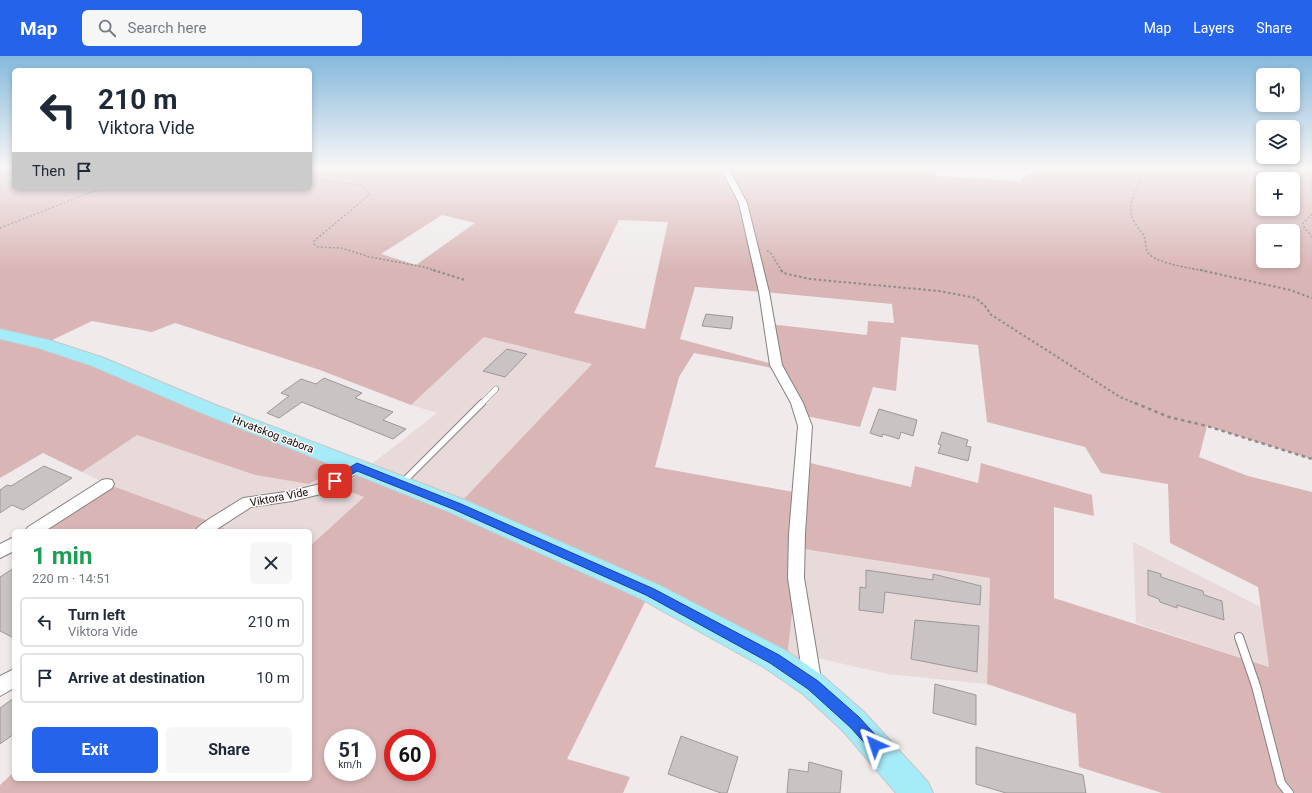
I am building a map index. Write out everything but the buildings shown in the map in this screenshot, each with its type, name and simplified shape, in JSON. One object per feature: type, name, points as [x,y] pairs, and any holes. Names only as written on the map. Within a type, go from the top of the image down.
[{"type":"main road","name":"Hrvatskog sabora","points":[[0,334],[43,344],[98,362],[206,408],[457,506],[650,592],[775,659],[813,685],[854,722],[917,793]]},
{"type":"street","points":[[742,201],[764,292],[776,365],[797,403],[806,426],[797,527],[796,578],[813,685]]},
{"type":"street","name":"Viktora Vide","points":[[206,529],[248,502],[292,496],[324,488],[357,467]]},
{"type":"street","points":[[36,529],[107,484]]},
{"type":"street","points":[[0,552],[12,544]]},
{"type":"street","points":[[0,688],[12,679]]},
{"type":"lane","points":[[400,484],[496,389]]},
{"type":"lane","points":[[1239,636],[1256,686],[1281,782],[1289,793]]},
{"type":"path","points":[[0,228],[19,222],[39,212],[67,201]]},
{"type":"path","points":[[362,201],[314,241],[314,244],[318,246],[341,248],[370,257],[424,267],[465,280]]},
{"type":"path","points":[[1133,201],[1131,205],[1132,220],[1144,237],[1149,254],[1158,260],[1290,290],[1312,298]]},
{"type":"path","points":[[1312,214],[1304,223],[1304,227],[1312,237]]},
{"type":"path","points":[[754,250],[770,252],[783,273],[810,279],[939,291],[976,298],[987,308],[990,314],[1120,397],[1169,417],[1206,426],[1312,458]]},
{"type":"shaded area","points":[[0,201],[1256,201],[1256,216],[1300,216],[1300,201],[1312,201],[1312,459],[1207,426],[1199,457],[1248,476],[1312,492],[1312,793],[1162,793],[1079,767],[1076,714],[987,684],[990,578],[797,548],[796,578],[786,667],[650,592],[567,759],[630,777],[623,793],[0,793],[0,785],[12,774],[12,781],[312,781],[312,544],[364,497],[341,488],[364,470],[457,506],[592,364],[484,337],[411,405],[320,370],[175,323],[152,332],[92,321],[44,344],[347,463],[309,484],[255,475],[137,435],[82,472],[43,453],[0,478]],"holes":[[[442,215],[475,223],[416,265],[381,254]],[[619,220],[668,222],[645,329],[574,313]],[[695,287],[892,304],[894,323],[868,321],[867,335],[769,324],[776,365],[680,339]],[[901,337],[978,345],[987,422],[1085,447],[1101,473],[1168,484],[1170,543],[1258,587],[1269,667],[1054,598],[1054,507],[1094,516],[1092,495],[981,463],[978,483],[915,466],[911,487],[802,461],[799,493],[655,467],[679,377],[694,353],[778,369],[801,415],[860,427],[873,387],[896,391]]]},
{"type":"shaded area","points":[[484,337],[592,364],[457,506],[365,497],[312,544],[312,529],[225,529],[214,523],[107,484],[82,472],[137,435],[255,475],[347,463],[364,470],[437,413],[411,405]]},
{"type":"shaded area","points":[[107,484],[214,523],[225,529],[36,529]]},
{"type":"shaded area","points":[[1133,542],[1261,607],[1269,667],[1136,623]]},
{"type":"shaded area","points":[[796,548],[990,578],[987,684],[887,674],[809,656],[786,667],[796,578]]},
{"type":"route","points":[[335,481],[357,467],[457,506],[650,592],[775,659],[813,685],[854,722],[875,745]]}]
